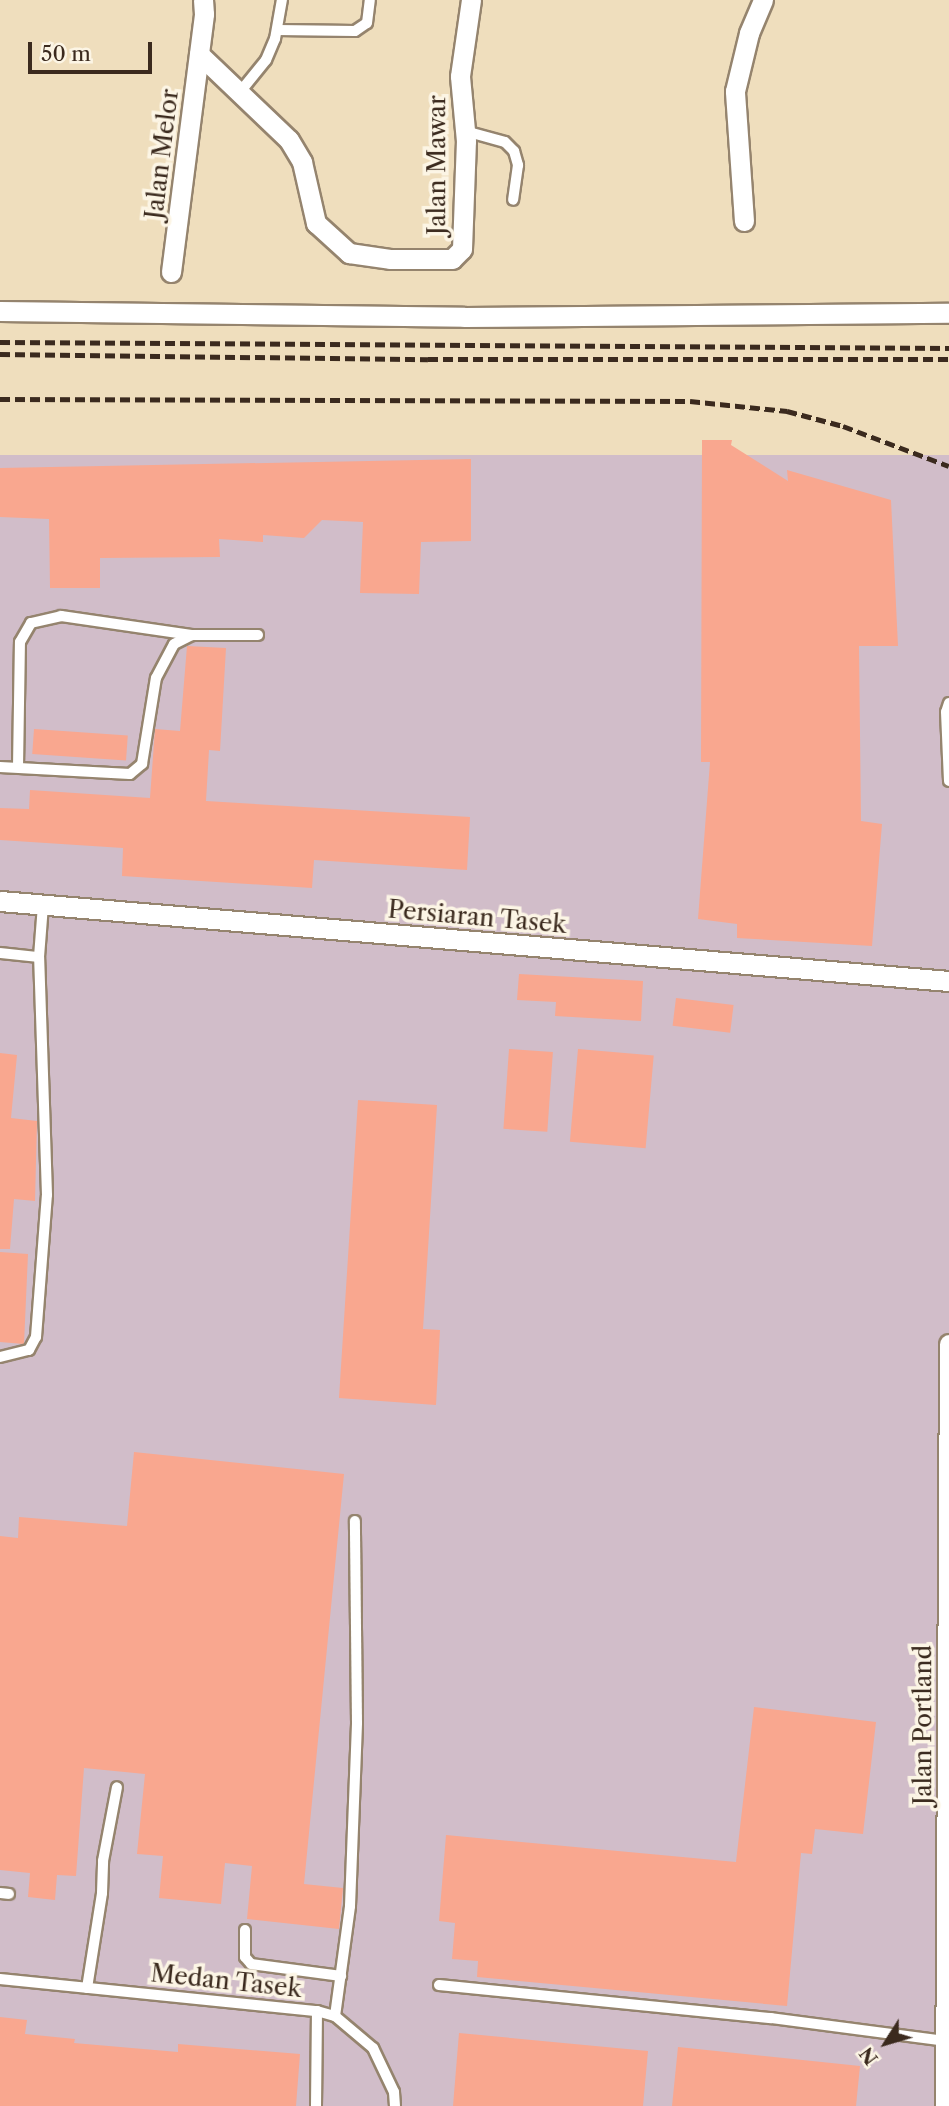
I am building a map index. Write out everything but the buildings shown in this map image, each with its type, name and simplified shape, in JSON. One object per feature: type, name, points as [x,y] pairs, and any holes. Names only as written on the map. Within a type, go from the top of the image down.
[{"type":"street","name":"Jalan Melor","points":[[171,272],[199,54],[203,0]]},
{"type":"street","name":"Jalan Mawar","points":[[199,54],[289,140],[302,162],[316,223],[349,253],[390,259],[453,259],[458,257],[462,249],[465,131],[460,76],[471,0]]},
{"type":"street","points":[[744,221],[735,91],[749,33],[763,0]]},
{"type":"street","points":[[0,311],[464,317],[949,313]]},
{"type":"street","name":"Persiaran Tasek","points":[[0,901],[949,981]]},
{"type":"street","name":"Jalan Portland","points":[[945,2106],[949,1344]]},
{"type":"lane","points":[[240,92],[266,60],[277,30],[282,0]]},
{"type":"lane","points":[[277,30],[355,31],[367,23],[370,0]]},
{"type":"lane","points":[[465,131],[505,142],[514,151],[518,164],[513,200]]},
{"type":"lane","points":[[18,767],[20,642],[31,623],[61,616],[192,635],[258,635]]},
{"type":"lane","points":[[0,766],[130,774],[142,764],[156,678],[174,644],[192,635]]},
{"type":"lane","points":[[949,703],[946,712],[949,781]]},
{"type":"lane","points":[[0,1357],[29,1350],[36,1337],[47,1195],[39,957],[43,905]]},
{"type":"lane","points":[[0,953],[39,957]]},
{"type":"lane","points":[[335,2016],[350,1906],[357,1723],[355,1521]]},
{"type":"lane","points":[[87,1989],[102,1893],[103,1861],[117,1787]]},
{"type":"lane","points":[[245,1930],[245,1957],[251,1964],[341,1976]]},
{"type":"lane","name":"Medan Tasek","points":[[0,1979],[317,2011],[335,2016],[373,2048],[394,2091],[395,2106]]},
{"type":"lane","points":[[439,1985],[771,2018],[946,2041]]},
{"type":"lane","points":[[316,2106],[317,2011]]},
{"type":"shaded area","points":[[0,455],[949,455],[949,2106],[0,2106]]},
{"type":"railway","points":[[0,342],[949,348]]},
{"type":"railway","points":[[0,354],[428,359],[949,359]]},
{"type":"railway","points":[[0,399],[690,401],[787,411],[843,426],[949,466]]}]
